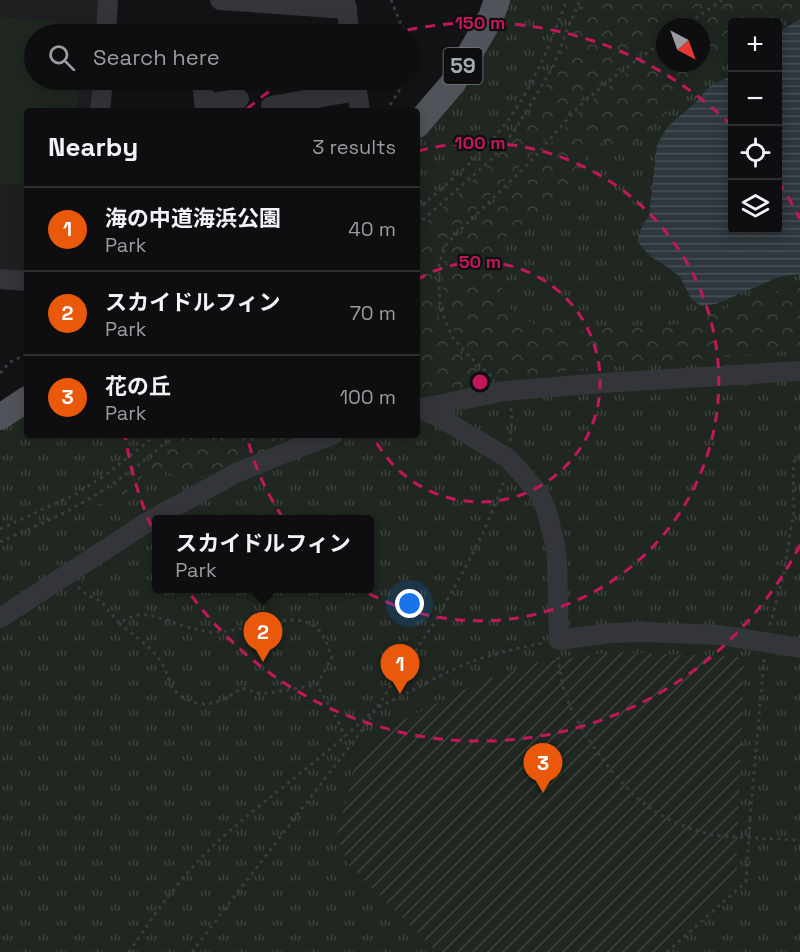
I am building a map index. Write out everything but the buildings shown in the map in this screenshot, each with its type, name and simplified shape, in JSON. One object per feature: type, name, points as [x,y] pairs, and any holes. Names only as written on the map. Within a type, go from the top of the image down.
[{"type":"main road","name":"59","points":[[412,108],[440,77],[481,0]]},
{"type":"main road","name":"59","points":[[420,122],[453,83],[491,17],[497,0]]},
{"type":"main road","points":[[0,399],[24,383]]},
{"type":"main road","points":[[0,417],[24,401]]},
{"type":"street","points":[[107,24],[108,0]]},
{"type":"street","points":[[220,0],[346,5],[349,24]]},
{"type":"street","points":[[100,108],[102,90]]},
{"type":"street","points":[[203,90],[205,108],[239,99]]},
{"type":"street","points":[[270,106],[336,90]]},
{"type":"street","points":[[357,90],[360,108]]},
{"type":"street","points":[[0,279],[24,281]]},
{"type":"street","points":[[420,409],[505,391],[800,371]]},
{"type":"street","points":[[420,409],[439,417],[509,459],[538,492],[551,526],[557,559],[559,640],[609,633],[644,632],[721,635],[800,648]]},
{"type":"street","points":[[160,515],[234,474],[325,438]]},
{"type":"street","points":[[0,618],[152,519]]},
{"type":"path","points":[[391,0],[401,24]]},
{"type":"path","points":[[420,207],[482,151],[506,123],[542,63],[567,0]]},
{"type":"path","points":[[420,222],[492,159],[515,130],[554,65],[580,0]]},
{"type":"path","points":[[696,18],[722,0]]},
{"type":"path","points":[[192,952],[366,725],[436,620],[483,533],[498,497],[509,459],[512,413],[505,391],[453,338],[446,324],[440,308],[439,263],[447,243],[530,162],[578,107],[611,79],[656,46]]},
{"type":"path","points":[[388,108],[399,90]]},
{"type":"path","points":[[0,373],[10,362],[24,355]]},
{"type":"path","points":[[0,529],[74,495],[108,474],[152,438]]},
{"type":"path","points":[[0,542],[88,500],[148,458],[171,438]]},
{"type":"path","points":[[68,574],[74,584],[80,587],[87,596],[100,601],[119,623],[156,655],[178,694],[193,702],[204,705],[212,704],[242,688],[262,694],[317,685]]},
{"type":"path","points":[[119,623],[135,615],[157,617],[182,626],[216,633],[295,619],[310,623],[323,635],[332,657],[317,685]]},
{"type":"path","points":[[129,952],[189,871],[224,835],[345,737],[377,707],[490,656],[520,647],[559,640],[560,675],[569,705],[600,755],[621,782],[646,805],[671,821],[710,834],[800,840]]},
{"type":"path","points":[[317,685],[345,737]]},
{"type":"path","points":[[667,952],[746,882],[750,819]]},
{"type":"shaded area","points":[[0,0],[99,0],[100,24],[24,24],[24,90],[96,90],[95,108],[24,108],[24,276],[0,273]]},
{"type":"shaded area","points":[[800,19],[800,274],[779,277],[716,304],[701,306],[691,299],[680,277],[650,256],[637,241],[642,226],[649,216],[657,144],[668,126],[695,103],[710,86],[728,77],[728,234],[782,234],[782,30]]},
{"type":"green space","points":[[505,0],[800,0],[800,952],[0,952],[0,425],[24,409],[24,438],[420,438],[420,135],[475,64]]},
{"type":"green space","points":[[584,0],[713,0],[688,18],[656,18],[656,41],[575,104],[552,133],[444,241],[435,262],[436,309],[449,341],[497,388],[420,402],[420,227],[456,196],[505,147],[527,119],[547,87]]},
{"type":"green space","points":[[729,0],[800,0],[800,10],[779,18],[728,18],[728,52],[710,65],[710,18],[703,18]]},
{"type":"green space","points":[[0,17],[74,24],[24,24],[24,90],[79,90],[77,108],[24,108],[24,186],[0,183]]},
{"type":"green space","points":[[656,52],[656,72],[699,72],[671,109],[636,142],[616,146],[606,140],[587,152],[575,187],[531,222],[515,226],[494,261],[508,307],[532,323],[572,334],[602,326],[661,327],[682,323],[746,300],[797,286],[800,288],[800,350],[570,370],[502,383],[456,335],[444,307],[443,263],[450,245],[533,164],[581,110]]},
{"type":"green space","points":[[177,438],[307,438],[203,477],[184,480],[165,472],[144,475],[119,499],[83,508],[157,455]]},
{"type":"green space","points":[[614,652],[744,657],[736,879],[657,952],[437,952],[348,864],[337,834],[359,753],[403,720],[480,682],[539,662]]},
{"type":"place","name":"スカイドルフィン","points":[[263,662]]},
{"type":"place","name":"海の中道海浜公園","points":[[400,694]]},
{"type":"place","name":"花の丘","points":[[543,793]]}]
